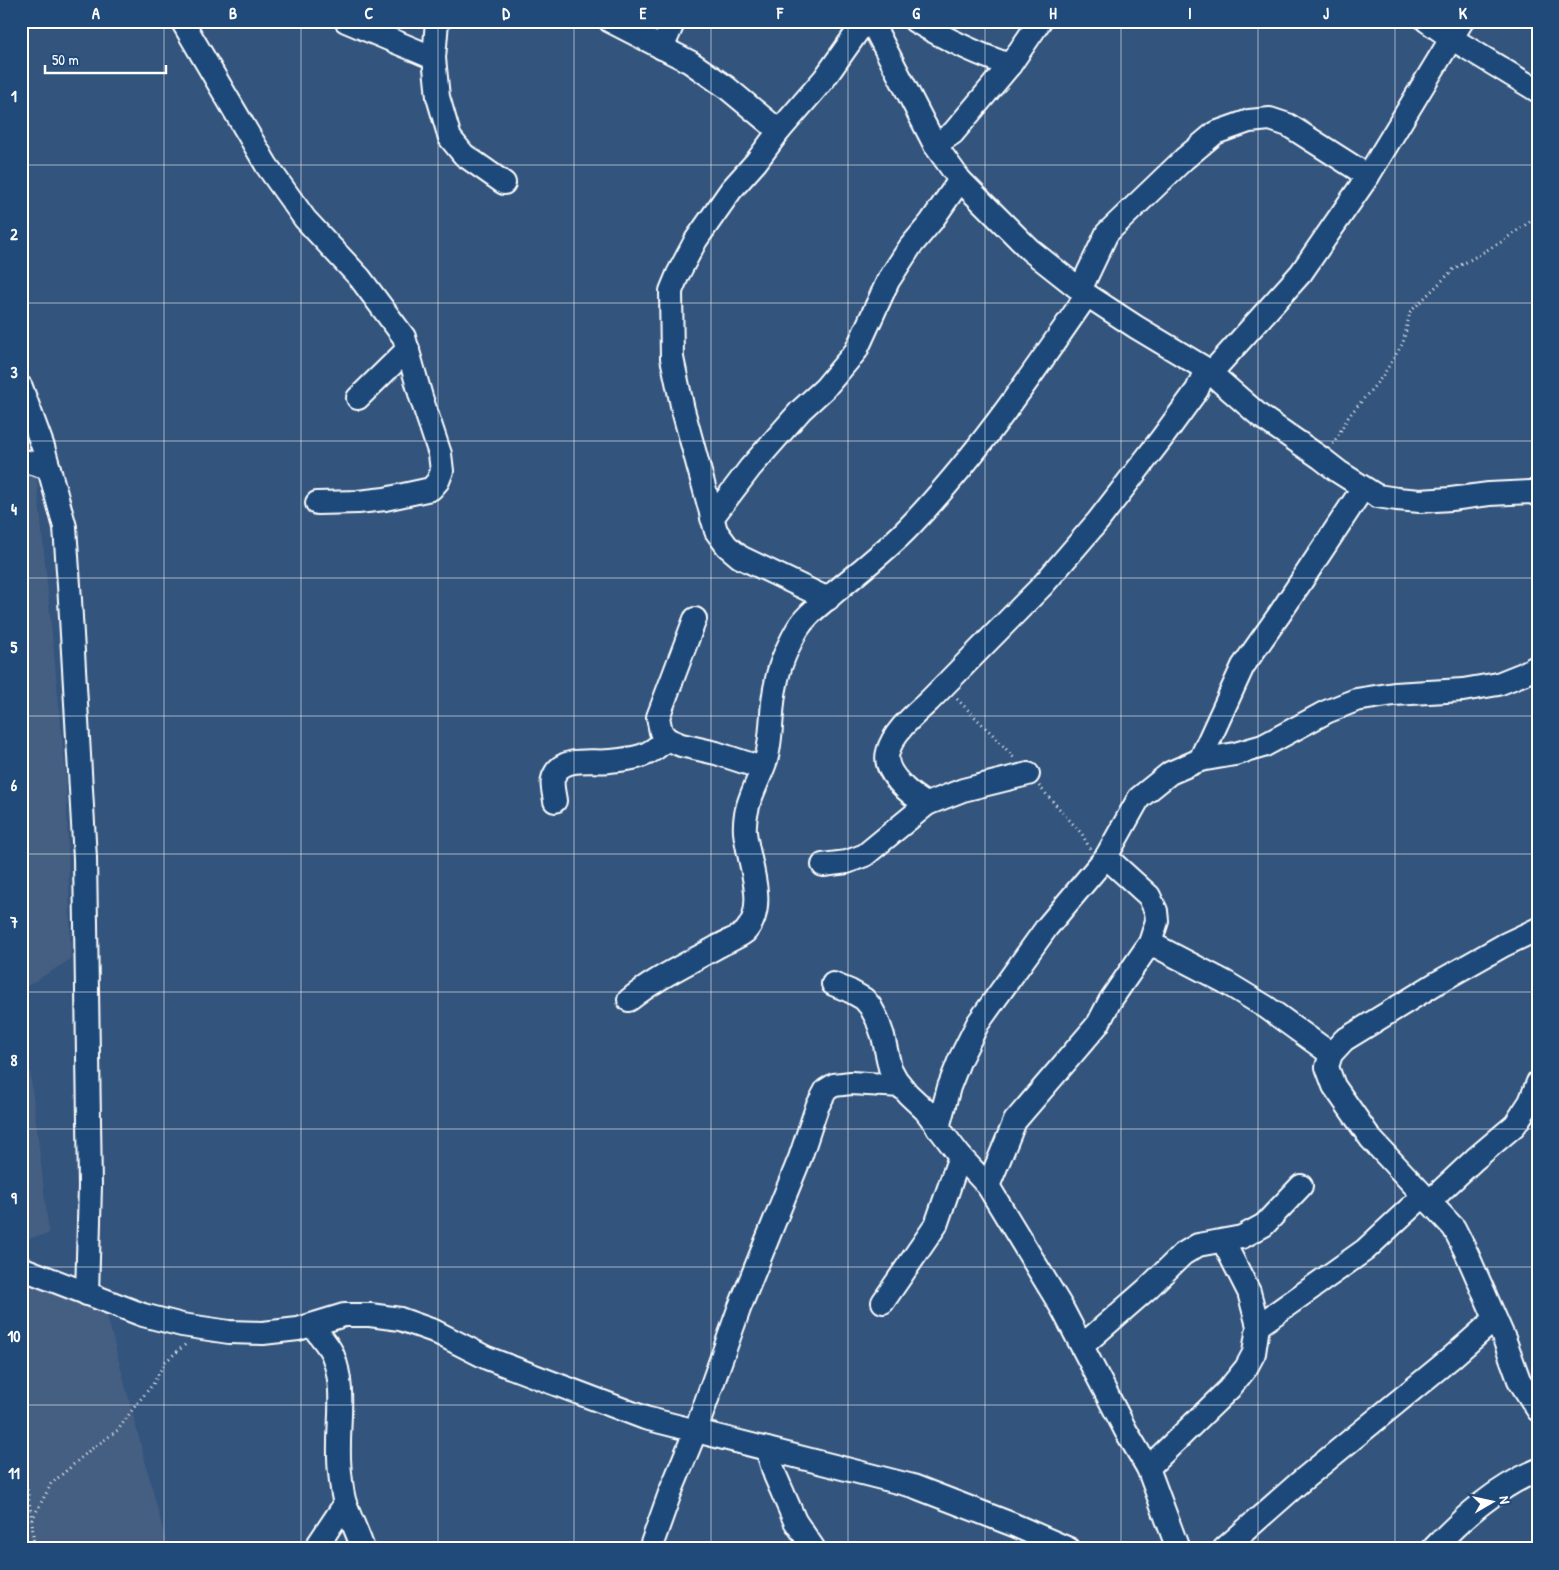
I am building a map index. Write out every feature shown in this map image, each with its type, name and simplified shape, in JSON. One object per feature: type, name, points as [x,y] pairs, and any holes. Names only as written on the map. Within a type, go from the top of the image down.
[{"type":"street","points":[[182,21],[267,166],[305,219],[360,278],[404,336],[420,397],[440,454],[442,471],[438,481],[431,489],[385,499],[318,503]]},
{"type":"street","points":[[346,21],[434,58]]},
{"type":"street","points":[[437,21],[434,58],[438,97],[450,138],[464,155],[504,183]]},
{"type":"street","points":[[610,21],[690,62],[726,88],[779,131]]},
{"type":"street","points":[[662,48],[674,21]]},
{"type":"street","points":[[828,599],[740,557],[727,546],[716,531],[682,410],[672,358],[671,291],[696,240],[731,190],[824,79],[865,21]]},
{"type":"street","points":[[871,21],[935,145],[960,180],[1030,250],[1083,293],[1208,371],[1260,416],[1339,472],[1377,496],[1397,500],[1420,500],[1451,499],[1489,494],[1531,492],[1538,494]]},
{"type":"street","points":[[915,21],[974,52],[1010,65]]},
{"type":"street","points":[[935,145],[953,133],[1010,65],[1040,21]]},
{"type":"street","points":[[1427,21],[1456,30],[1538,91]]},
{"type":"street","points":[[927,804],[915,798],[891,773],[887,754],[894,738],[915,713],[1042,586],[1098,521],[1197,390],[1208,371],[1301,273],[1368,176],[1456,30]]},
{"type":"street","points":[[629,1000],[658,979],[744,932],[756,908],[756,889],[745,832],[746,813],[766,758],[776,683],[798,628],[813,611],[908,528],[989,434],[1011,404],[1083,293],[1107,233],[1184,159],[1216,133],[1248,121],[1270,119],[1288,125],[1368,176]]},
{"type":"street","points":[[712,518],[750,468],[801,410],[825,388],[856,351],[888,281],[910,247],[931,222],[960,180]]},
{"type":"street","points":[[358,398],[408,349]]},
{"type":"street","points":[[21,387],[43,447],[64,526],[85,858],[90,1186],[87,1294]]},
{"type":"street","points":[[21,460],[49,468]]},
{"type":"street","points":[[1200,760],[1243,666],[1280,614],[1363,488]]},
{"type":"street","points":[[695,619],[658,717],[661,732],[666,739],[681,745],[716,753],[762,768]]},
{"type":"street","points":[[938,1128],[949,1087],[978,1022],[1047,927],[1106,857],[1139,798],[1170,773],[1200,760],[1235,754],[1263,746],[1326,712],[1356,700],[1394,694],[1463,690],[1498,684],[1538,666]]},
{"type":"street","points":[[555,800],[552,785],[554,774],[566,764],[588,761],[608,762],[642,756],[656,749],[666,739]]},
{"type":"street","points":[[823,866],[847,862],[865,855],[927,804],[963,790],[1028,774]]},
{"type":"street","points":[[988,1186],[1015,1121],[1098,1024],[1110,1001],[1150,943],[1157,921],[1156,911],[1149,896],[1106,857]]},
{"type":"street","points":[[1538,929],[1435,984],[1344,1040],[1331,1054],[1327,1067],[1334,1086],[1371,1139],[1454,1228],[1468,1254],[1520,1380],[1538,1410]]},
{"type":"street","points":[[1150,943],[1242,992],[1331,1054]]},
{"type":"street","points":[[833,984],[864,999],[870,1006],[883,1036],[890,1068],[901,1086],[925,1110],[960,1156],[988,1186],[1062,1308],[1126,1431],[1148,1468],[1178,1549]]},
{"type":"street","points":[[1258,1326],[1365,1250],[1515,1125],[1530,1102],[1538,1082]]},
{"type":"street","points":[[650,1549],[670,1493],[696,1430],[739,1309],[789,1186],[817,1107],[826,1090],[834,1084],[851,1083],[901,1086]]},
{"type":"street","points":[[883,1302],[936,1225],[960,1156]]},
{"type":"street","points":[[1083,1346],[1147,1290],[1183,1254],[1198,1245],[1242,1237],[1264,1225],[1301,1186]]},
{"type":"street","points":[[1148,1468],[1229,1389],[1241,1375],[1254,1353],[1258,1326],[1249,1292],[1223,1241]]},
{"type":"street","points":[[21,1268],[143,1315],[206,1329],[263,1333],[298,1329],[344,1315],[370,1315],[400,1319],[434,1331],[487,1358],[645,1418],[912,1486],[1014,1525],[1069,1549]]},
{"type":"street","points":[[1224,1549],[1300,1482],[1451,1358],[1495,1319]]},
{"type":"street","points":[[312,1325],[331,1351],[337,1368],[341,1394],[339,1421],[340,1470],[345,1504],[363,1549]]},
{"type":"street","points":[[767,1448],[795,1521],[814,1549]]},
{"type":"street","points":[[1433,1549],[1456,1525],[1484,1501],[1515,1480],[1538,1470]]},
{"type":"street","points":[[315,1549],[345,1504]]},
{"type":"path","points":[[1321,458],[1334,443],[1349,416],[1382,377],[1403,343],[1410,312],[1454,269],[1501,242],[1538,216]]},
{"type":"path","points":[[32,1520],[51,1484],[94,1446],[118,1430],[153,1384],[165,1362],[206,1329]]},
{"type":"path","points":[[21,1450],[32,1520],[34,1549]]},
{"type":"shaded area","points":[[21,416],[34,450],[66,776],[71,959],[21,990]]},
{"type":"shaded area","points":[[21,992],[49,1234],[21,1240]]},
{"type":"shaded area","points":[[21,1267],[104,1304],[168,1549],[21,1549]]}]
